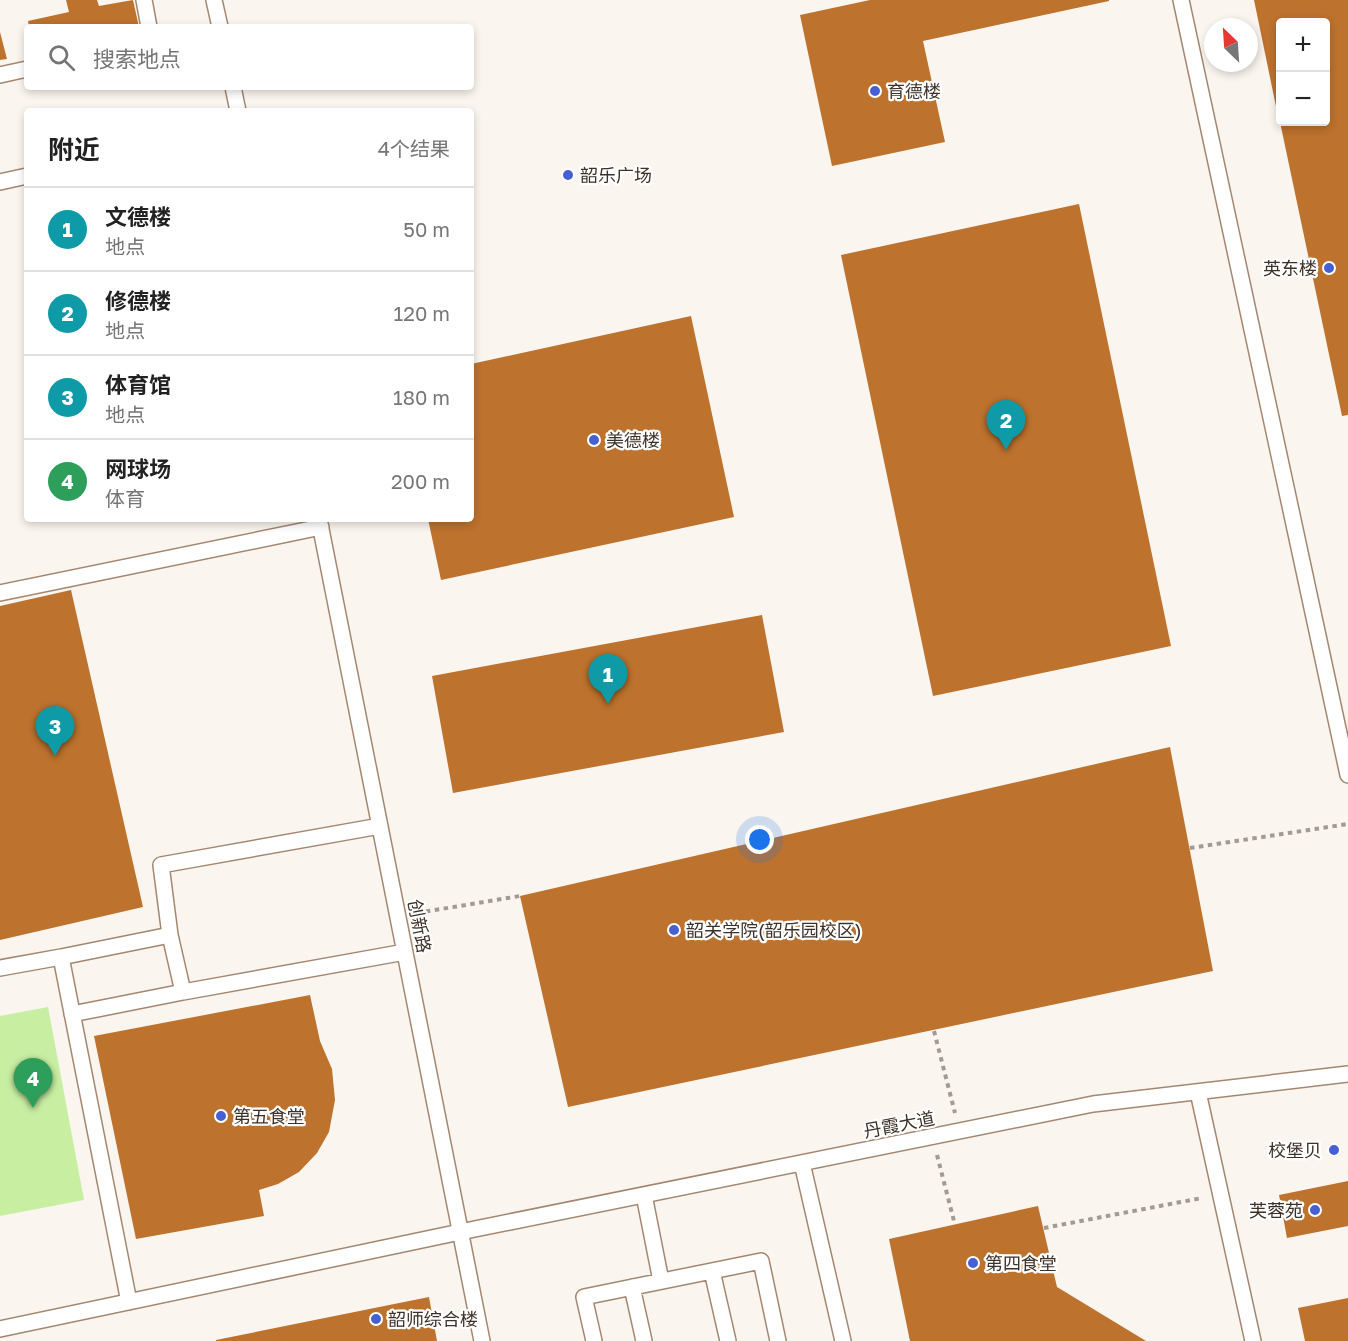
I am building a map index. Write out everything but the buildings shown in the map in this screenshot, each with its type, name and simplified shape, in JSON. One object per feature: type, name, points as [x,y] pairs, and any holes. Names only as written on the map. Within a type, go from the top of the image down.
[{"type":"lane","points":[[144,0],[148,24]]},
{"type":"lane","points":[[214,0],[219,24]]},
{"type":"lane","points":[[1181,0],[1348,775]]},
{"type":"lane","points":[[0,75],[24,70]]},
{"type":"lane","points":[[234,90],[237,108]]},
{"type":"lane","points":[[0,182],[24,178]]},
{"type":"lane","points":[[0,593],[320,523]]},
{"type":"lane","name":"创新路","points":[[320,523],[482,1341]]},
{"type":"lane","points":[[183,992],[170,935],[161,865],[380,826]]},
{"type":"lane","points":[[0,968],[170,935]]},
{"type":"lane","points":[[72,1014],[405,952]]},
{"type":"lane","points":[[61,957],[129,1302]]},
{"type":"lane","name":"丹霞大道","points":[[0,1329],[460,1232],[1093,1104],[1348,1074]]},
{"type":"lane","points":[[1198,1092],[1253,1341]]},
{"type":"lane","points":[[802,1163],[843,1341]]},
{"type":"lane","points":[[644,1195],[661,1281]]},
{"type":"lane","points":[[594,1341],[584,1297],[761,1260],[778,1341]]},
{"type":"lane","points":[[712,1271],[728,1341]]},
{"type":"lane","points":[[632,1287],[644,1341]]},
{"type":"path","points":[[1190,848],[1348,824]]},
{"type":"path","points":[[398,917],[520,896]]},
{"type":"path","points":[[934,1031],[960,1131]]},
{"type":"path","points":[[932,1137],[955,1225]]},
{"type":"path","points":[[1044,1228],[1176,1203]]},
{"type":"green space","points":[[48,1007],[84,1200],[0,1216],[0,1016]]},
{"type":"place","name":"育德楼","points":[[875,91]]},
{"type":"place","name":"韶乐广场","points":[[568,175]]},
{"type":"place","name":"英东楼","points":[[1329,268]]},
{"type":"place","name":"美德楼","points":[[594,440]]},
{"type":"place","name":"修德楼","points":[[1006,450]]},
{"type":"place","name":"文德楼","points":[[608,704]]},
{"type":"place","name":"体育馆","points":[[55,756]]},
{"type":"place","name":"韶关学院(韶乐园校区)","points":[[674,930]]},
{"type":"place","name":"网球场","points":[[33,1108]]},
{"type":"place","name":"第五食堂","points":[[221,1116]]},
{"type":"place","name":"校堡贝","points":[[1334,1150]]},
{"type":"place","name":"芙蓉苑","points":[[1315,1210]]},
{"type":"place","name":"第四食堂","points":[[973,1263]]},
{"type":"place","name":"韶师综合楼","points":[[376,1319]]}]
